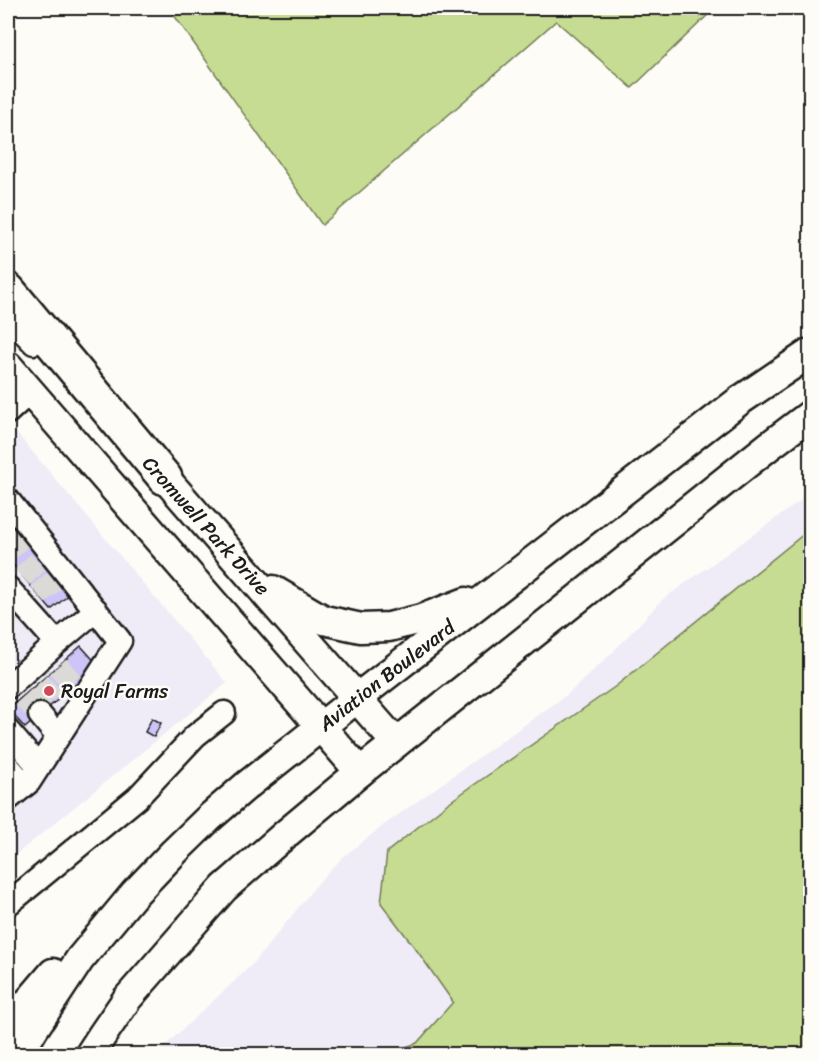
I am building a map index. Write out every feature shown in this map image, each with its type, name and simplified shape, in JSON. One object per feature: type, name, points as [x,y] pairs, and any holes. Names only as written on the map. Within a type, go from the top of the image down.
[{"type":"highway","points":[[8,291],[165,478]]},
{"type":"main road","name":"Aviation Boulevard","points":[[19,1054],[80,959],[134,894],[209,818],[321,726],[739,401],[810,353]]},
{"type":"main road","points":[[8,366],[360,772]]},
{"type":"main road","points":[[90,1054],[128,999],[224,888],[288,831],[810,415]]},
{"type":"main road","name":"Cromwell Park Drive","points":[[165,478],[396,743]]},
{"type":"main road","points":[[253,579],[324,620],[361,628],[389,627],[421,620],[496,590]]},
{"type":"main road","points":[[8,1026],[69,955],[134,894]]},
{"type":"street","name":"Cromwell Park Drive","points":[[8,316],[165,478]]},
{"type":"street","points":[[8,412],[31,391]]},
{"type":"street","points":[[8,500],[27,533],[45,556],[96,610],[120,641],[56,718],[39,767],[29,782],[16,792],[8,766]]},
{"type":"street","points":[[13,585],[32,601],[54,654]]},
{"type":"street","points":[[22,684],[96,610]]},
{"type":"street","points":[[8,904],[137,798],[195,736],[224,713]]},
{"type":"street","points":[[8,731],[39,767]]},
{"type":"shaded area","points":[[8,423],[227,683],[8,861]]},
{"type":"shaded area","points":[[810,494],[810,1054],[156,1054],[253,964],[319,882],[343,857],[384,825],[568,694],[613,652],[662,600]]},
{"type":"green space","points":[[169,8],[715,8],[632,88],[556,21],[322,225]]},
{"type":"green space","points":[[810,529],[810,1054],[386,1054],[417,1043],[453,1002],[381,903],[387,852],[448,803],[616,686]]},
{"type":"building","points":[[8,521],[71,593],[51,610],[8,559]]},
{"type":"building","name":"Royal Farms","points":[[81,646],[98,665],[25,728],[8,709]]},
{"type":"building","points":[[152,718],[161,723],[154,737],[145,732]]},
{"type":"tunnel","points":[[8,551],[22,537]]},
{"type":"tunnel","points":[[22,577],[41,559]]},
{"type":"tunnel","points":[[38,595],[57,578]]},
{"type":"tunnel","points":[[58,666],[75,685]]},
{"type":"tunnel","points":[[39,683],[56,701]]},
{"type":"tunnel","points":[[23,697],[40,715]]},
{"type":"place","name":"Royal Farms","points":[[49,691]]}]
